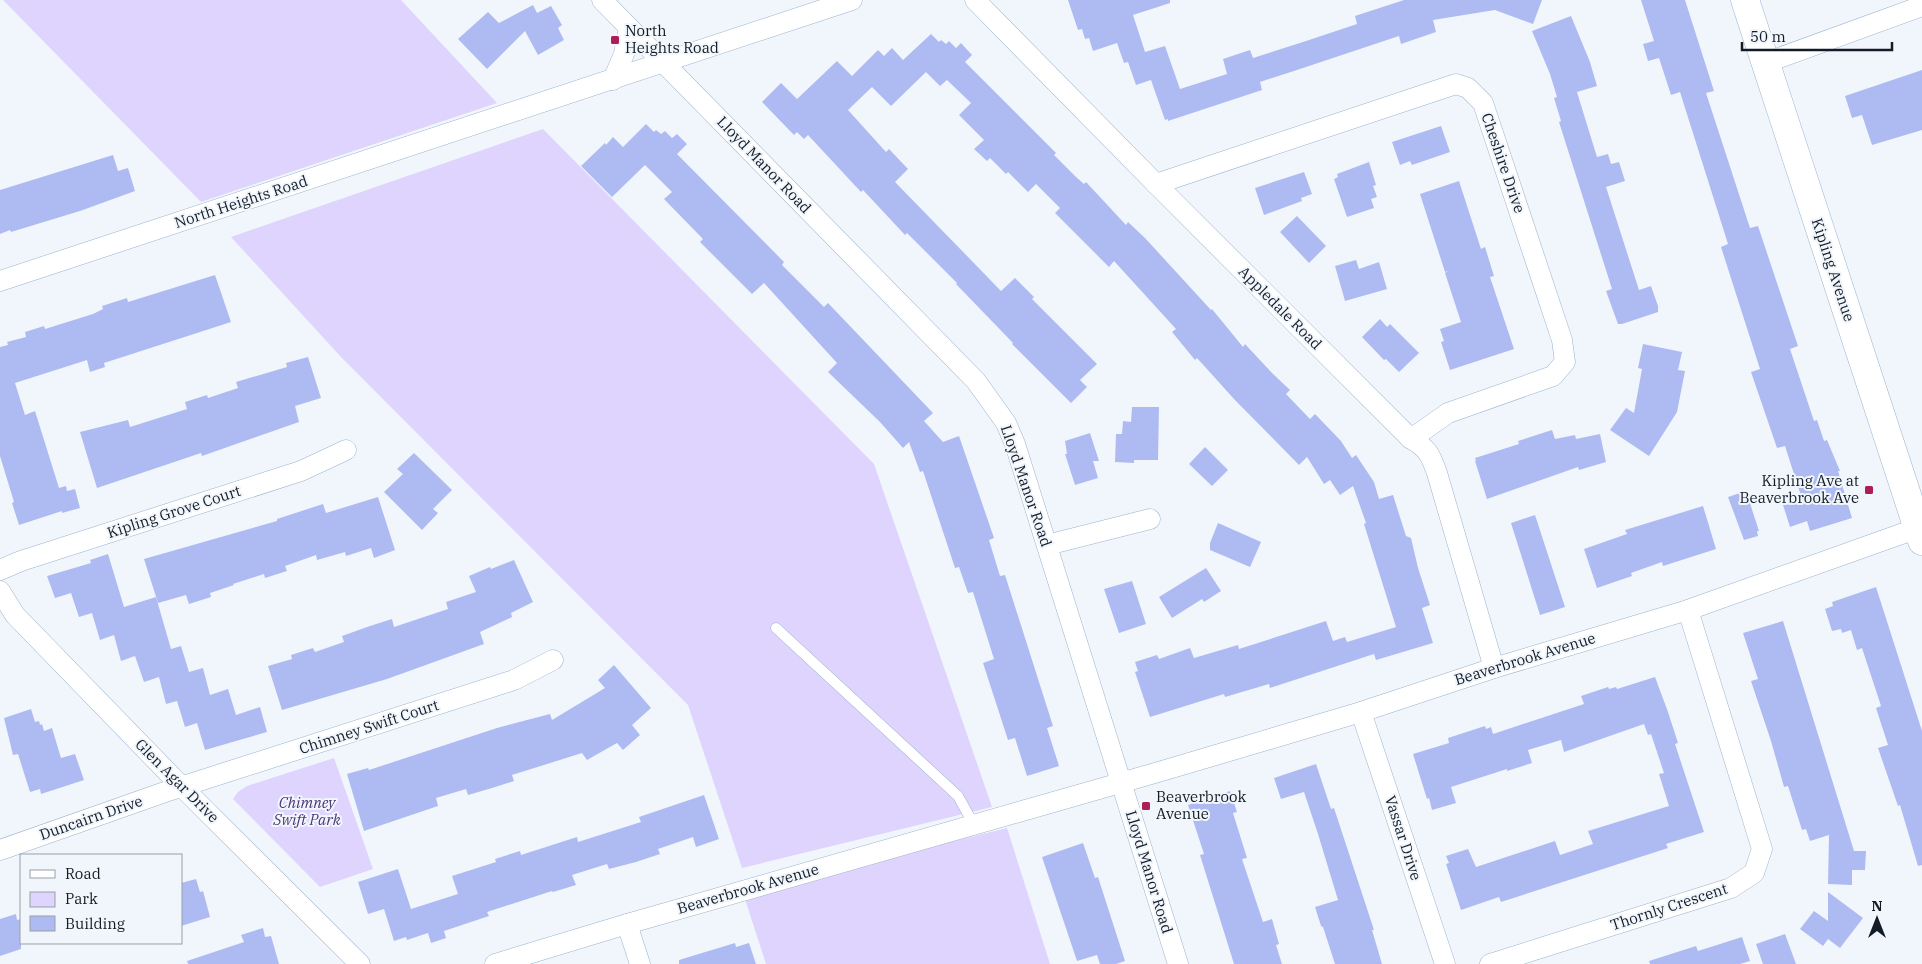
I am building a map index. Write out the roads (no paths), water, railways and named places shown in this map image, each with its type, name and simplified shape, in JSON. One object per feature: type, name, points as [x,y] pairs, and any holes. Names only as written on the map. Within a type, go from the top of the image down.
[{"type":"main road","name":"Kipling Avenue","points":[[1745,0],[1920,534]]},
{"type":"street","name":"Lloyd Manor Road","points":[[602,0],[976,381],[1006,423],[1015,444],[1178,964]]},
{"type":"street","name":"North Heights Road","points":[[0,281],[852,0]]},
{"type":"street","name":"Appledale Road","points":[[975,0],[1411,439],[1423,446],[1432,458],[1438,473],[1494,668]]},
{"type":"street","points":[[1765,63],[1922,6]]},
{"type":"street","points":[[613,80],[624,54],[629,28]]},
{"type":"street","name":"Cheshire Drive","points":[[1156,184],[1456,84],[1468,88],[1483,103],[1562,340],[1565,362],[1553,376],[1448,413],[1411,439]]},
{"type":"street","name":"Kipling Grove Court","points":[[0,570],[21,561],[301,471],[346,450]]},
{"type":"street","points":[[1047,545],[1150,519]]},
{"type":"street","name":"Beaverbrook Avenue","points":[[495,964],[627,924],[1121,783],[1361,712],[1494,668],[1688,610],[1920,534]]},
{"type":"street","name":"Glen Agar Drive","points":[[0,591],[15,615],[182,787],[360,964]]},
{"type":"street","name":"Thornly Crescent","points":[[1490,964],[1731,888],[1754,874],[1762,848],[1688,610]]},
{"type":"street","name":"Chimney Swift Court","points":[[182,787],[514,680],[553,660]]},
{"type":"street","name":"Vassar Drive","points":[[1361,712],[1445,964]]},
{"type":"street","name":"Duncairn Drive","points":[[0,850],[182,787]]},
{"type":"street","points":[[627,924],[640,964]]},
{"type":"lane","points":[[776,628],[958,796],[974,825]]},
{"type":"place","name":"North Heights Road","points":[[615,40]]},
{"type":"place","name":"Kipling Ave at Beaverbrook Ave","points":[[1869,490]]},
{"type":"place","name":"Beaverbrook Avenue","points":[[1146,806]]},
{"type":"park label","name":"Chimney Swift Park","points":[[307,812]]}]
